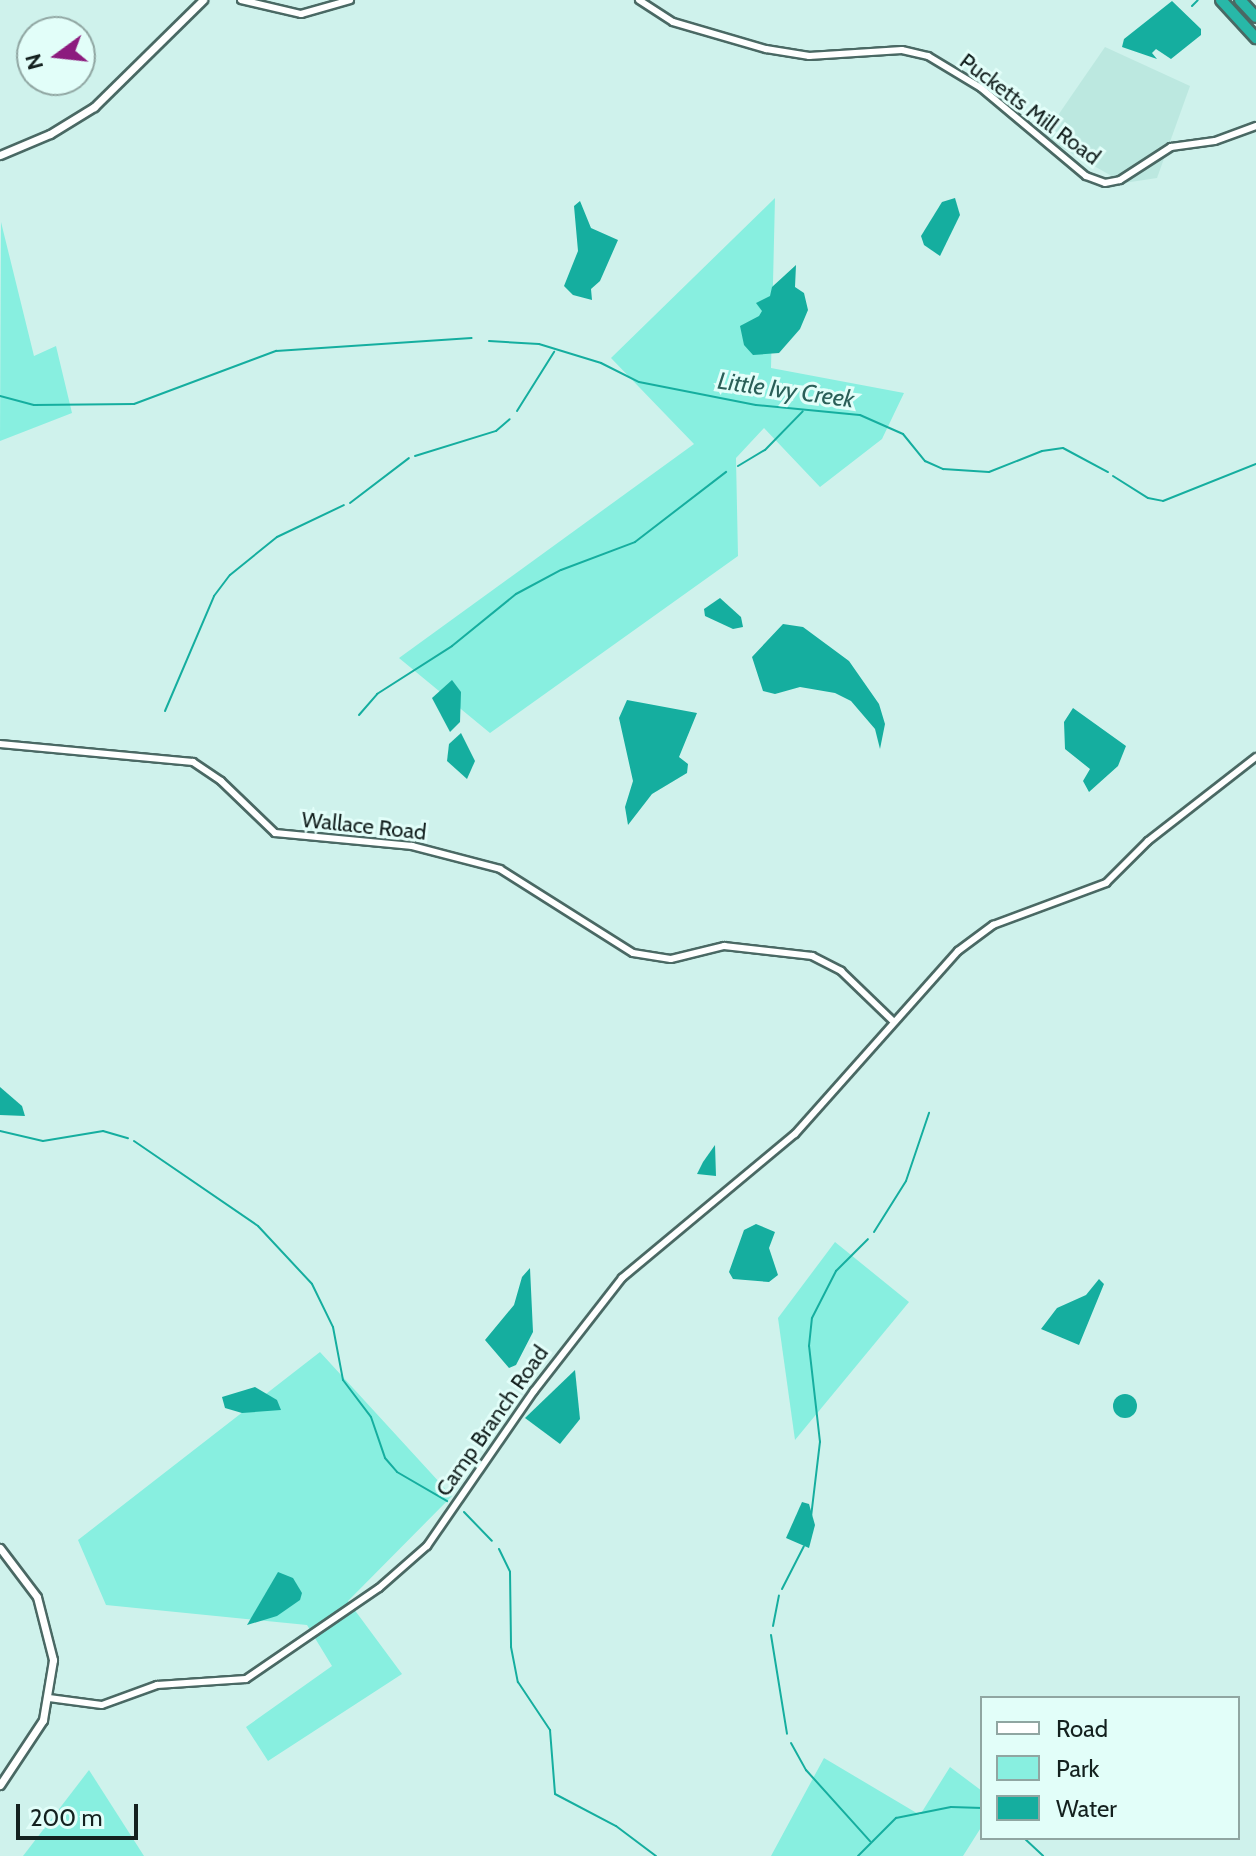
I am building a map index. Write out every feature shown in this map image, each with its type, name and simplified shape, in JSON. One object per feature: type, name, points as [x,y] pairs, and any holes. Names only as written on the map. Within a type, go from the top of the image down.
[{"type":"highway","points":[[1221,0],[1256,38]]},
{"type":"highway","points":[[1240,0],[1256,17]]},
{"type":"main road","points":[[0,155],[50,134],[94,107],[203,0]]},
{"type":"main road","points":[[0,1548],[28,1582],[45,1617],[53,1660],[49,1698],[36,1735],[0,1785]]},
{"type":"street","points":[[241,0],[301,14],[350,0]]},
{"type":"street","name":"Pucketts Mill Road","points":[[639,0],[673,22],[766,49],[809,56],[902,50],[928,56],[981,88],[1086,176],[1105,183],[1120,180],[1171,147],[1215,141],[1256,126]]},
{"type":"street","name":"Wallace Road","points":[[0,744],[193,762],[221,781],[275,833],[412,846],[500,869],[633,953],[671,959],[724,946],[812,956],[841,971],[892,1020]]},
{"type":"street","name":"Camp Branch Road","points":[[49,1698],[102,1705],[157,1685],[246,1679],[388,1582],[427,1546],[549,1369],[622,1278],[795,1134],[892,1020],[972,939],[1065,897],[1106,883],[1148,841],[1256,757]]},
{"type":"shaded area","points":[[1105,47],[1190,86],[1157,178],[1124,183],[1043,137]]},
{"type":"green space","points":[[775,198],[771,368],[904,393],[882,439],[820,487],[764,428],[736,458],[738,556],[490,733],[399,658],[694,444],[611,358]]},
{"type":"green space","points":[[1,222],[34,356],[56,346],[72,413],[0,441]]},
{"type":"green space","points":[[835,1242],[909,1302],[795,1440],[778,1318]]},
{"type":"green space","points":[[320,1352],[452,1496],[348,1601],[402,1674],[268,1761],[246,1727],[332,1666],[307,1625],[106,1605],[78,1540]]},
{"type":"green space","points":[[824,1758],[920,1815],[950,1767],[980,1790],[980,1829],[963,1856],[771,1856]]},
{"type":"green space","points":[[89,1770],[144,1856],[23,1856]]},
{"type":"water","points":[[1172,1],[1201,29],[1201,35],[1171,59],[1156,49],[1152,53],[1157,59],[1122,47],[1124,39]]},
{"type":"water","points":[[955,198],[960,215],[940,256],[924,245],[921,236],[942,202]]},
{"type":"water","points":[[580,201],[591,228],[618,240],[600,281],[591,289],[592,300],[573,295],[564,286],[578,251],[574,206]]},
{"type":"water","points":[[796,265],[795,287],[804,293],[808,310],[800,329],[779,353],[753,355],[744,345],[740,326],[759,316],[762,311],[756,303],[770,296],[772,287]]},
{"type":"water","points":[[720,598],[741,617],[743,627],[733,629],[705,616],[704,609]]},
{"type":"water","points":[[783,624],[803,627],[849,661],[879,704],[885,724],[880,749],[875,729],[851,701],[835,693],[800,687],[775,694],[763,691],[752,657]]},
{"type":"water","points":[[452,680],[461,692],[460,722],[450,732],[432,698]]},
{"type":"water","points":[[627,700],[697,713],[679,757],[688,764],[687,773],[652,794],[628,825],[625,807],[633,781],[619,718]]},
{"type":"water","points":[[1073,708],[1126,746],[1118,766],[1089,792],[1083,781],[1090,769],[1065,749],[1064,722]]},
{"type":"water","points":[[461,733],[475,761],[467,779],[447,761],[449,744]]},
{"type":"water","points":[[0,1087],[22,1106],[25,1116],[0,1115]]},
{"type":"water","points":[[715,1145],[716,1176],[697,1174],[703,1162]]},
{"type":"water","points":[[756,1224],[775,1232],[769,1248],[778,1275],[769,1282],[733,1279],[729,1272],[744,1230]]},
{"type":"water","points":[[530,1268],[533,1332],[516,1365],[509,1368],[485,1340],[514,1305],[522,1277]]},
{"type":"water","points":[[1099,1279],[1104,1284],[1079,1345],[1041,1329],[1057,1308],[1086,1295]]},
{"type":"water","points":[[575,1370],[580,1419],[560,1444],[525,1418]]},
{"type":"water","points":[[255,1387],[277,1400],[281,1410],[242,1413],[225,1408],[222,1397]]},
{"type":"water","points":[[1125,1394],[1133,1398],[1137,1406],[1133,1414],[1125,1418],[1117,1414],[1113,1406],[1117,1398]]},
{"type":"water","points":[[802,1502],[809,1504],[815,1525],[809,1548],[786,1538]]},
{"type":"water","points":[[278,1572],[293,1578],[302,1593],[300,1600],[277,1616],[247,1625]]},
{"type":"waterway","points":[[1192,6],[1198,0]]},
{"type":"waterway","name":"Little Ivy Creek","points":[[0,396],[34,405],[134,404],[276,351],[472,338]]},
{"type":"waterway","name":"Little Ivy Creek","points":[[489,341],[539,344],[601,363],[639,382],[756,405],[860,415],[903,434],[925,461],[943,469],[989,472],[1042,451],[1063,448],[1108,472]]},
{"type":"waterway","points":[[517,411],[554,352]]},
{"type":"waterway","points":[[738,466],[765,450],[803,411]]},
{"type":"waterway","points":[[415,456],[496,431],[510,419]]},
{"type":"waterway","points":[[350,503],[409,458]]},
{"type":"waterway","name":"Little Ivy Creek","points":[[1113,476],[1148,498],[1163,501],[1256,464]]},
{"type":"waterway","points":[[359,715],[377,694],[452,646],[516,594],[561,570],[635,542],[726,472]]},
{"type":"waterway","points":[[165,711],[214,596],[230,575],[277,537],[344,505]]},
{"type":"waterway","points":[[874,1232],[906,1181],[929,1113]]},
{"type":"waterway","points":[[0,1131],[43,1141],[103,1131],[128,1138]]},
{"type":"waterway","points":[[134,1141],[258,1226],[312,1284],[333,1327],[343,1380],[371,1417],[385,1458],[397,1472],[447,1501]]},
{"type":"waterway","points":[[811,1517],[820,1442],[809,1346],[812,1318],[836,1271],[868,1239]]},
{"type":"waterway","points":[[464,1512],[492,1541]]},
{"type":"waterway","points":[[782,1589],[804,1546]]},
{"type":"waterway","points":[[499,1549],[510,1572],[511,1647],[518,1682],[550,1730],[555,1794],[616,1826],[656,1856]]},
{"type":"waterway","points":[[773,1626],[779,1596]]},
{"type":"waterway","points":[[771,1635],[787,1734]]},
{"type":"waterway","points":[[791,1743],[806,1770],[870,1841]]},
{"type":"waterway","points":[[858,1856],[896,1818],[951,1807],[980,1808]]},
{"type":"waterway","points":[[1026,1840],[1043,1856]]}]
